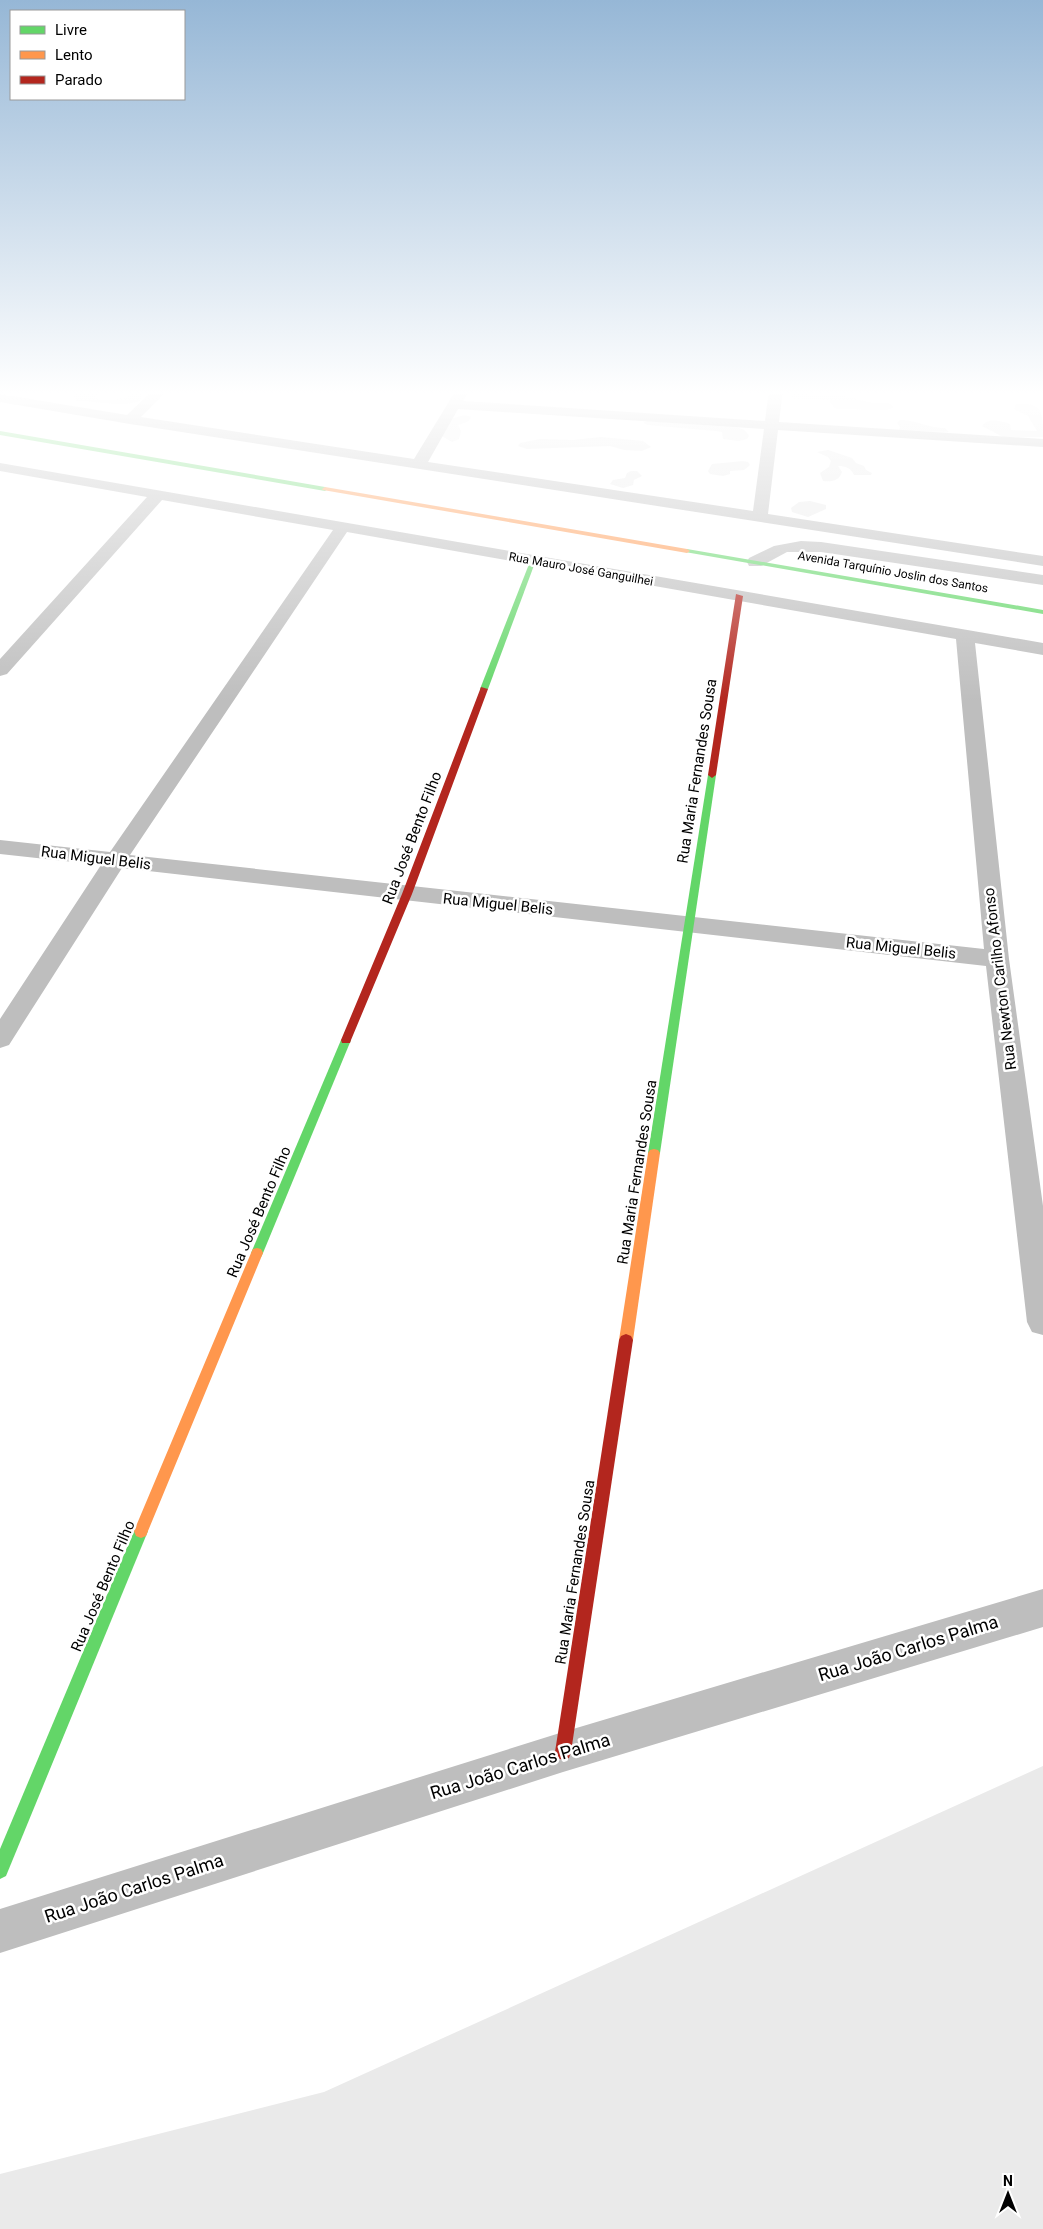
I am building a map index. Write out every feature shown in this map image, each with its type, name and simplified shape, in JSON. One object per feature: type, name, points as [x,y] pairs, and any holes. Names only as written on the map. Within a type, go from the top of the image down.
[{"type":"street","name":"Rua Mauro José Ganguilhei","points":[[152,494],[1043,650]]},
{"type":"street","name":"Avenida Tarquínio Joslin dos Santos","points":[[357,494],[1043,612]]},
{"type":"street","points":[[612,494],[1043,561]]},
{"type":"street","points":[[760,517],[763,494]]},
{"type":"street","points":[[0,670],[158,495]]},
{"type":"street","points":[[0,1039],[115,861],[343,527]]},
{"type":"street","points":[[755,562],[776,549],[796,546],[820,547],[1043,580]]},
{"type":"street","name":"Rua José Bento Filho","points":[[0,1870],[407,894],[533,560]]},
{"type":"street","name":"Rua Maria Fernandes Sousa","points":[[563,1752],[739,596]]},
{"type":"street","name":"Rua Newton Carilho Afonso","points":[[964,636],[997,959],[1043,1322]]},
{"type":"street","name":"Rua Miguel Belis","points":[[0,847],[997,959]]},
{"type":"street","name":"Rua João Carlos Palma","points":[[0,1931],[563,1752],[1043,1608]]},
{"type":"shaded area","points":[[810,501],[826,505],[826,509],[808,517],[792,512],[791,508],[799,502]]},
{"type":"shaded area","points":[[1043,1766],[1043,2229],[0,2229],[0,2174],[324,2092]]},
{"type":"traffic: fast","points":[[687,551],[1043,612]]},
{"type":"traffic: fast","points":[[484,689],[533,560]]},
{"type":"traffic: fast","points":[[654,1153],[712,775]]},
{"type":"traffic: fast","points":[[257,1253],[346,1040]]},
{"type":"traffic: fast","points":[[0,1870],[141,1531]]},
{"type":"traffic: slow","points":[[354,494],[687,551]]},
{"type":"traffic: slow","points":[[626,1340],[654,1153]]},
{"type":"traffic: slow","points":[[141,1531],[257,1253]]},
{"type":"traffic: jam","points":[[712,775],[739,596]]},
{"type":"traffic: jam","points":[[346,1040],[407,894],[484,689]]},
{"type":"traffic: jam","points":[[563,1752],[626,1340]]}]
